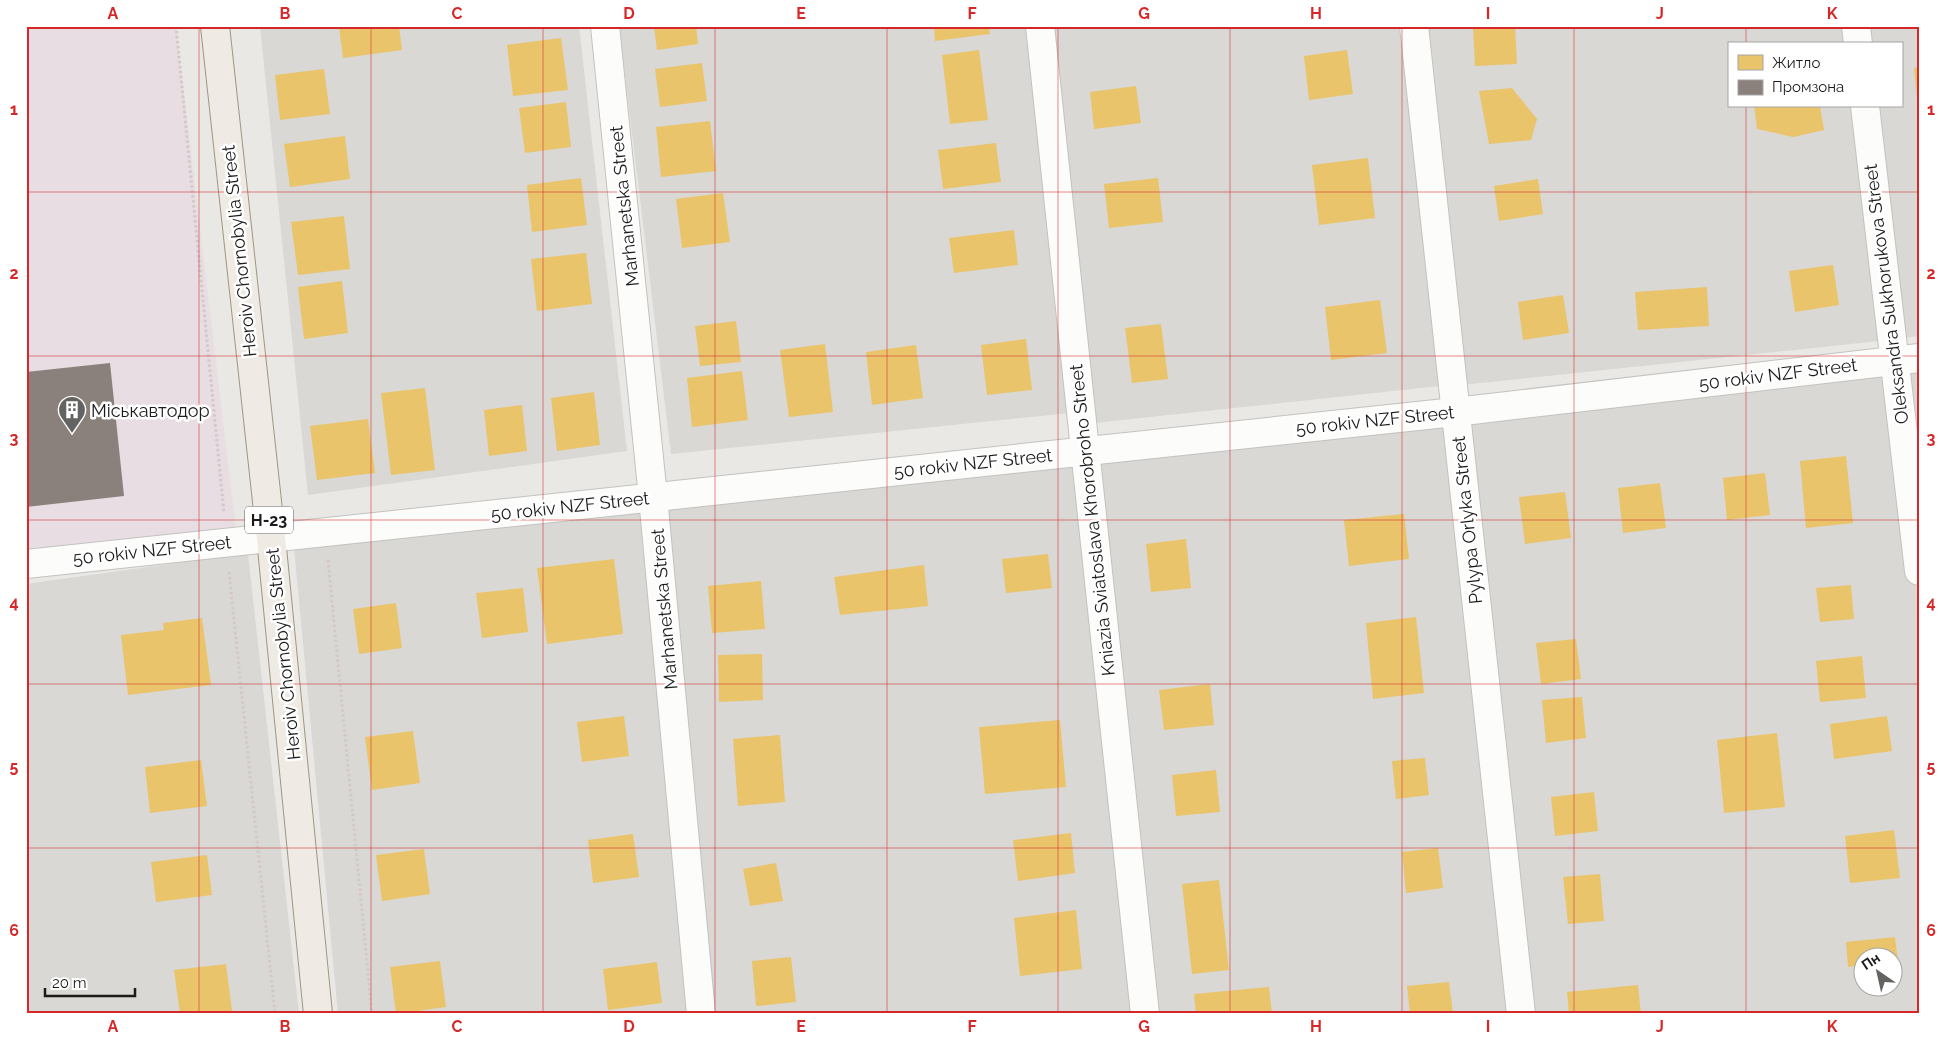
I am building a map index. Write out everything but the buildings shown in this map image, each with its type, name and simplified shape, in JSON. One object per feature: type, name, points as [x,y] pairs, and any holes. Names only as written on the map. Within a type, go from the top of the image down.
[{"type":"main road","name":"Heroiv Chornobylia Street","points":[[215,26],[271,538],[318,1014]]},
{"type":"street","name":"Marhanetska Street","points":[[605,26],[653,497],[700,1014]]},
{"type":"street","name":"Kniazia Sviatoslava Khorobroho Street","points":[[1040,26],[1145,1014]]},
{"type":"street","name":"Pylypa Orlyka Street","points":[[1414,26],[1521,1014]]},
{"type":"street","points":[[1856,26],[1858,42]]},
{"type":"street","name":"Oleksandra Sukhorukova Street","points":[[1865,108],[1906,359],[1919,571]]},
{"type":"street","name":"50 rokiv NZF Street","points":[[26,564],[1455,412],[1906,359]]},
{"type":"path","points":[[326,532],[372,1014]]},
{"type":"shaded area","points":[[26,26],[176,26],[236,530],[26,553]]},
{"type":"shaded area","points":[[260,26],[579,26],[627,451],[308,495]]},
{"type":"shaded area","points":[[619,26],[1030,26],[1069,413],[671,454]]},
{"type":"shaded area","points":[[1043,26],[1404,26],[1449,385],[1085,424]]},
{"type":"shaded area","points":[[1409,26],[1854,26],[1856,42],[1728,42],[1728,108],[1863,108],[1889,340],[1453,386]]},
{"type":"shaded area","points":[[1858,26],[1919,26],[1919,336],[1893,339],[1867,108],[1902,108],[1902,42],[1859,42]]},
{"type":"shaded area","points":[[1919,373],[1919,566],[1896,375]]},
{"type":"shaded area","points":[[1892,374],[1919,600],[1919,1014],[1520,1014],[1457,421]]},
{"type":"shaded area","points":[[1454,421],[1517,1014],[1144,1014],[1087,461]]},
{"type":"shaded area","points":[[1085,461],[1141,1014],[701,1014],[657,509]]},
{"type":"shaded area","points":[[651,509],[695,1014],[338,1014],[294,548]]},
{"type":"shaded area","points":[[248,553],[299,1014],[26,1014],[26,584]]},
{"type":"place","name":"Міськавтодор","points":[[72,434]]}]
